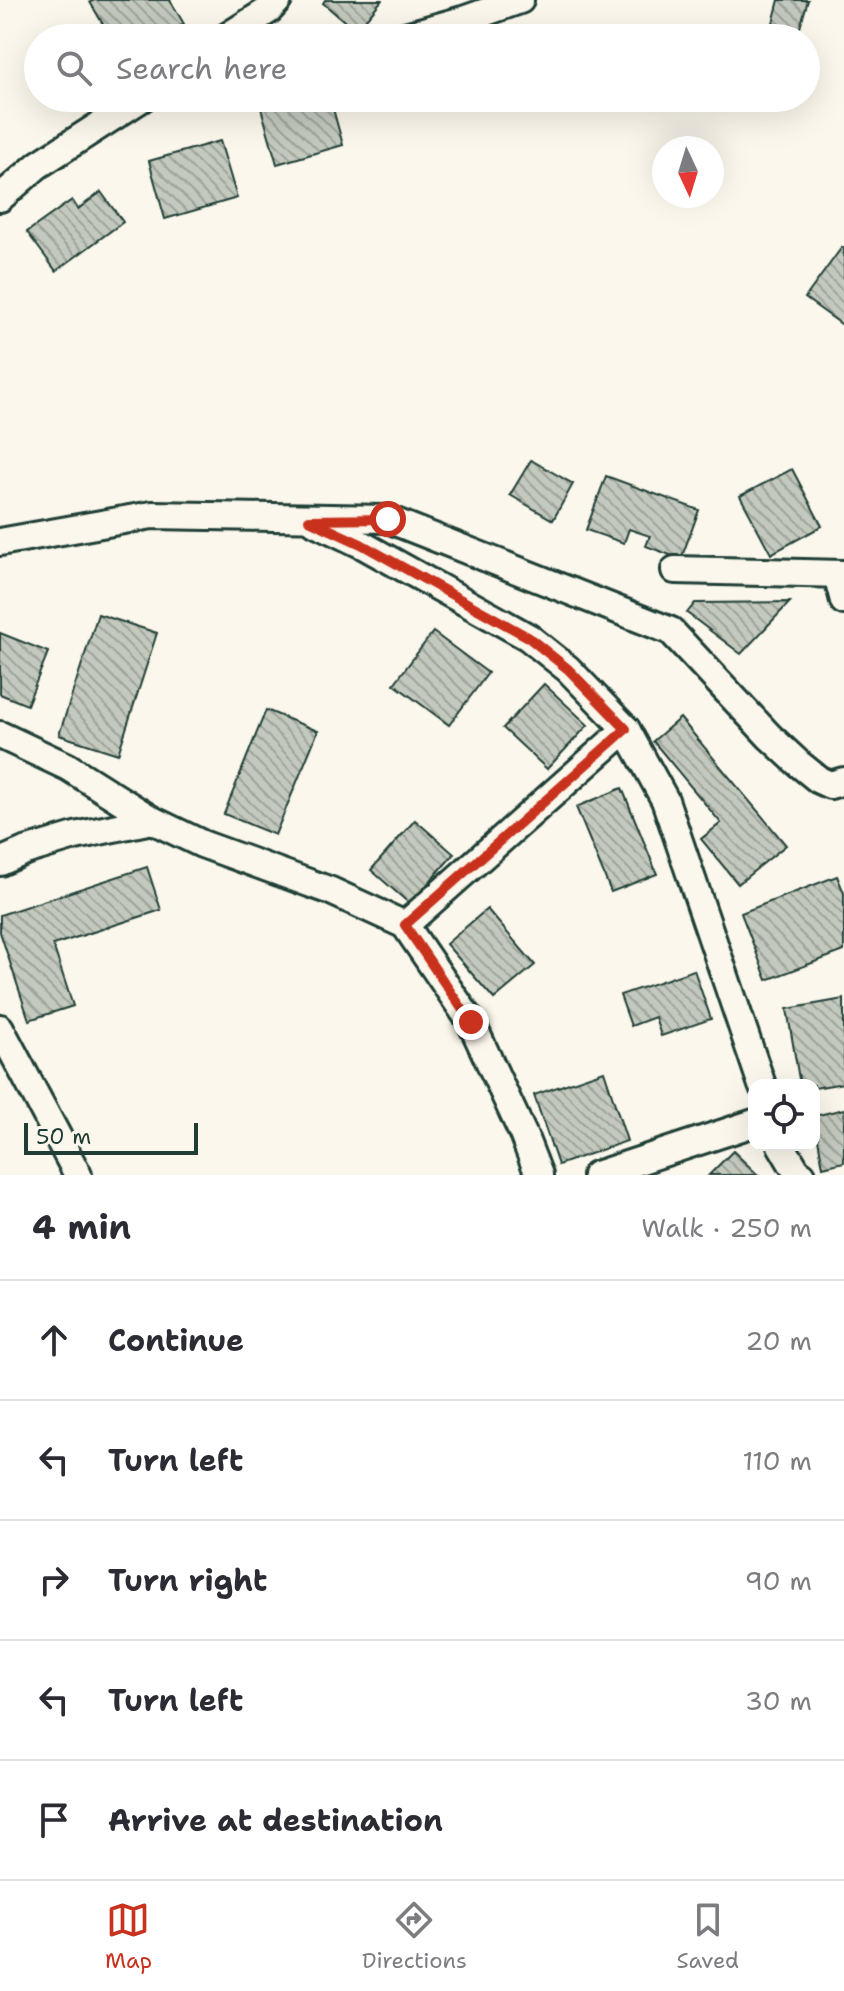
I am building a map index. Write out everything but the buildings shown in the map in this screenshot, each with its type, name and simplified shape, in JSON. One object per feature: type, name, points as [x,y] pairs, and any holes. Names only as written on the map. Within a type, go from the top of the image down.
[{"type":"street","points":[[247,24],[278,0]]},
{"type":"street","points":[[449,24],[520,0]]},
{"type":"street","points":[[0,198],[38,165],[124,112]]},
{"type":"street","points":[[0,542],[152,515],[388,519],[671,631],[798,763],[830,785],[844,781]]},
{"type":"street","points":[[309,520],[361,544],[528,637],[568,669],[626,729],[665,800],[760,1079]]},
{"type":"street","points":[[675,570],[840,574],[844,601]]},
{"type":"street","points":[[405,925],[626,729]]},
{"type":"street","points":[[0,735],[68,767],[152,820],[202,844],[331,891],[405,925],[471,1022],[539,1175]]},
{"type":"street","points":[[0,862],[75,836],[152,820]]},
{"type":"street","points":[[0,1028],[78,1175]]},
{"type":"street","points":[[596,1175],[748,1125]]},
{"type":"street","points":[[785,1151],[802,1175]]},
{"type":"route","points":[[388,519],[309,520],[361,544],[528,637],[568,669],[626,729],[405,925],[471,1022]]}]
